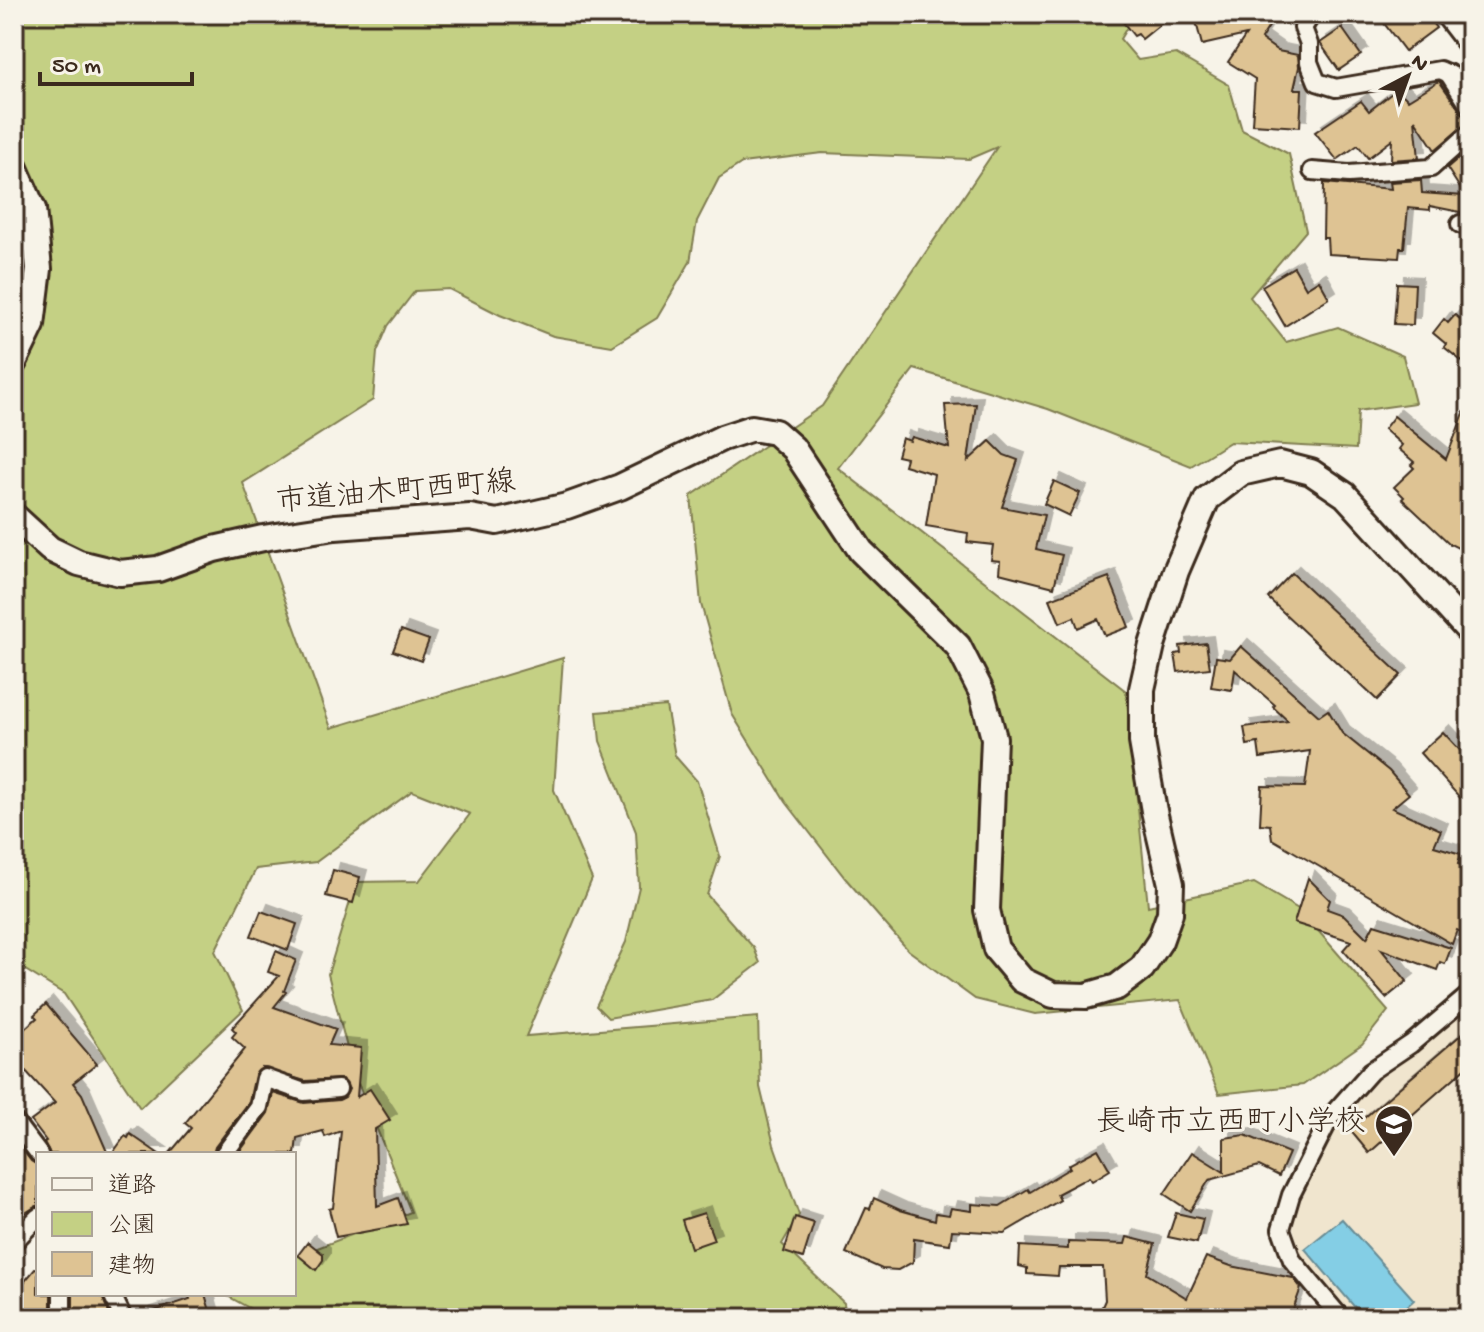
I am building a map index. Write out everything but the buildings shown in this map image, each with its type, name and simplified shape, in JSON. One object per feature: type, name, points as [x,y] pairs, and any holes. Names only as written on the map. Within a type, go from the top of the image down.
[{"type":"street","points":[[1312,14],[1303,28],[1309,44],[1309,62],[1317,82],[1336,88],[1440,70],[1470,79]]},
{"type":"street","points":[[1443,14],[1470,49]]},
{"type":"street","points":[[1448,73],[1470,107]]},
{"type":"street","points":[[1312,171],[1349,174],[1431,168],[1470,133]]},
{"type":"street","points":[[14,166],[33,209],[39,269],[32,325],[14,362]]},
{"type":"street","name":"市道油木町西町線","points":[[14,516],[50,549],[79,563],[120,573],[158,569],[214,549],[321,529],[470,517],[497,522],[567,506],[620,487],[722,438],[752,428],[775,432],[793,448],[861,551],[958,646],[982,693],[994,738],[987,910],[996,949],[1022,980],[1053,995],[1086,996],[1117,987],[1142,968],[1160,941],[1170,913],[1171,884],[1142,742],[1142,689],[1152,645],[1176,571],[1207,499],[1241,473],[1280,464],[1311,472],[1345,495],[1470,632]]},
{"type":"street","points":[[1341,1318],[1292,1260],[1281,1229],[1291,1195],[1331,1116],[1371,1071],[1411,1044],[1470,994]]},
{"type":"street","points":[[225,1152],[259,1107],[265,1078],[304,1092],[338,1089]]},
{"type":"street","points":[[14,1121],[37,1152]]},
{"type":"street","points":[[14,1242],[36,1219]]},
{"type":"street","points":[[62,1296],[62,1318]]},
{"type":"street","points":[[113,1296],[123,1318]]},
{"type":"shaded area","name":"長崎市立西町小学校","points":[[1470,1006],[1470,1318],[1352,1318],[1300,1256],[1293,1227],[1297,1196],[1338,1120],[1377,1077]]},
{"type":"green space","points":[[14,14],[1135,14],[1120,39],[1138,60],[1176,54],[1229,85],[1242,130],[1289,154],[1306,231],[1250,297],[1286,342],[1338,327],[1403,356],[1415,403],[1358,411],[1356,449],[1230,442],[1191,466],[1048,409],[914,369],[838,468],[1126,691],[1148,906],[1254,883],[1300,910],[1388,1011],[1362,1044],[1303,1085],[1219,1094],[1180,1000],[1035,1014],[975,999],[908,950],[845,878],[786,802],[732,714],[701,604],[691,496],[822,406],[997,147],[969,159],[822,153],[742,163],[719,178],[697,221],[690,262],[657,318],[612,346],[553,336],[500,315],[449,289],[415,291],[388,326],[377,352],[373,400],[243,483],[331,728],[563,658],[554,790],[592,879],[526,1036],[758,1017],[760,1087],[774,1145],[799,1215],[782,1244],[844,1303],[846,1318],[267,1318],[228,1296],[296,1296],[296,1256],[411,1212],[353,1071],[328,974],[356,882],[419,881],[470,814],[412,791],[316,862],[256,869],[215,951],[243,1010],[140,1108],[64,994],[14,963]]},
{"type":"green space","points":[[666,706],[675,756],[697,781],[720,856],[707,895],[754,948],[760,963],[712,1000],[608,1018],[596,1006],[626,942],[639,887],[636,832],[600,741],[597,712]]},
{"type":"water","points":[[1342,1219],[1414,1300],[1394,1318],[1364,1318],[1305,1249]]},
{"type":"place","name":"長崎市立西町小学校","points":[[1394,1158]]}]
